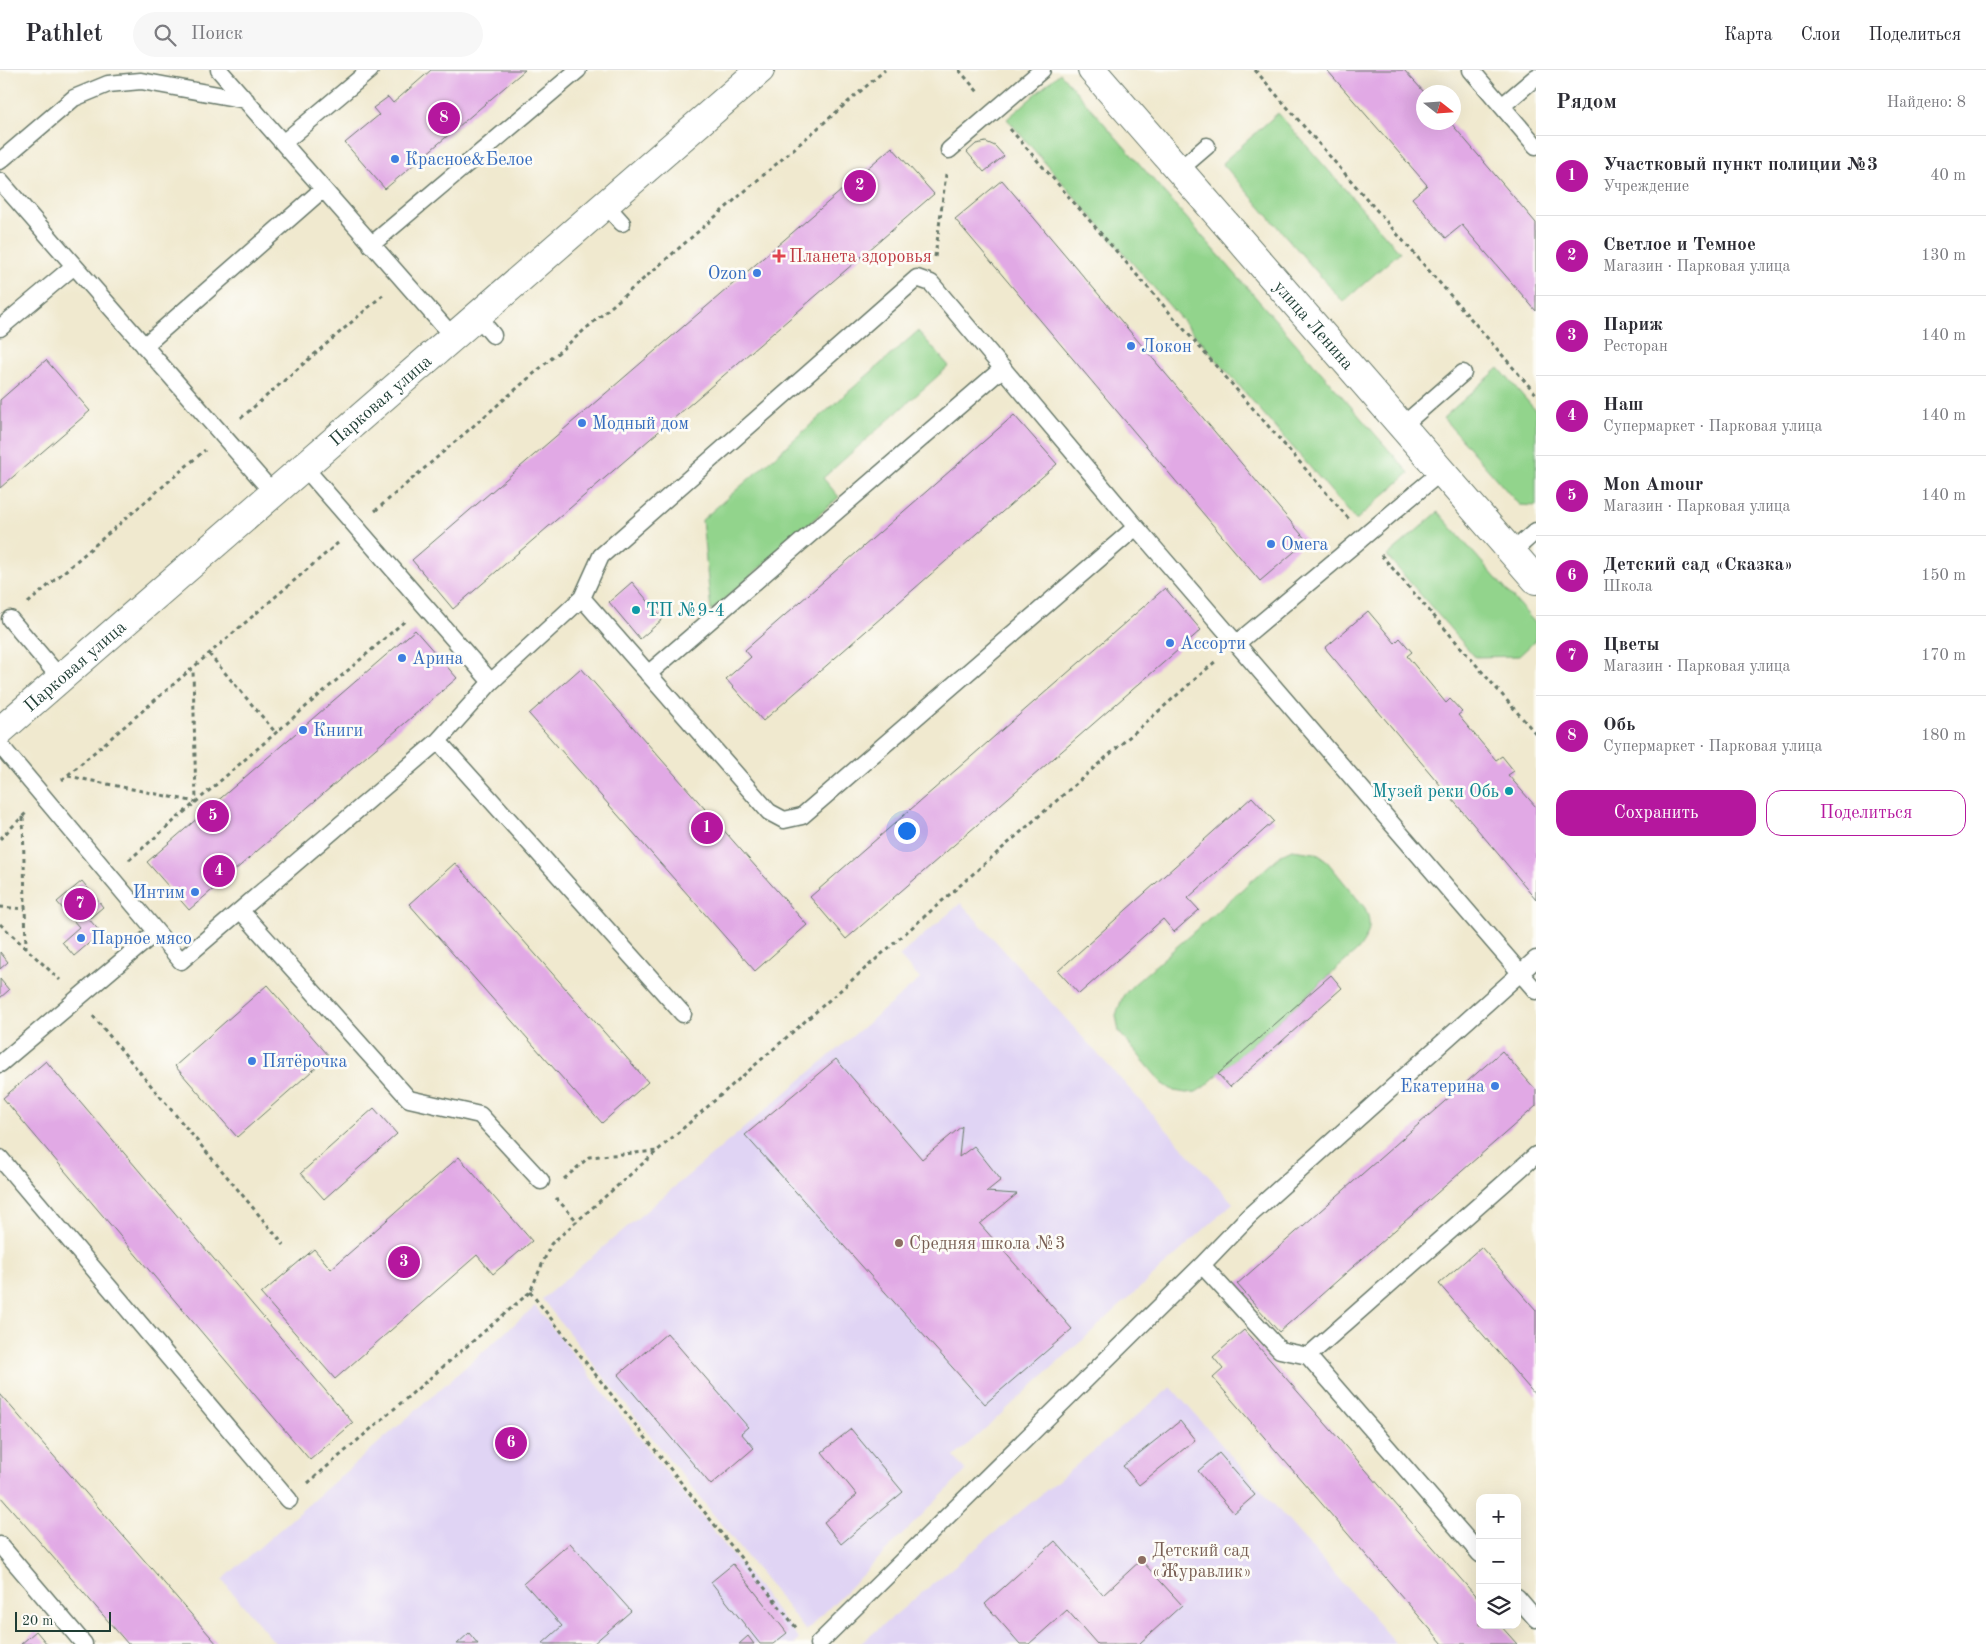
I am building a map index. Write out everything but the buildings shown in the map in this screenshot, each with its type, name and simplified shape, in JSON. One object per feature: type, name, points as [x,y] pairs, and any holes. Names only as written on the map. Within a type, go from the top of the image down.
[{"type":"main road","name":"Парковая улица","points":[[0,731],[454,338],[485,326],[614,214],[760,70]]},
{"type":"main road","name":"улица Ленина","points":[[1092,70],[1536,580]]},
{"type":"lane","points":[[220,70],[454,338]]},
{"type":"lane","points":[[283,143],[370,70]]},
{"type":"lane","points":[[371,245],[578,70]]},
{"type":"lane","points":[[949,150],[1042,70]]},
{"type":"lane","points":[[1471,70],[1536,146]]},
{"type":"lane","points":[[1502,106],[1536,77]]},
{"type":"lane","points":[[0,161],[74,98],[108,84],[141,82],[246,100]]},
{"type":"lane","points":[[1180,170],[1207,146]]},
{"type":"lane","points":[[0,182],[274,494]]},
{"type":"lane","points":[[144,346],[323,189]]},
{"type":"lane","points":[[0,328],[74,266]]},
{"type":"lane","points":[[0,745],[181,961],[438,741],[490,682],[582,598],[601,556],[917,278],[931,283],[1136,528],[1536,991]]},
{"type":"lane","points":[[648,674],[1003,368]]},
{"type":"lane","points":[[1402,426],[1463,373]]},
{"type":"lane","points":[[305,468],[490,682]]},
{"type":"lane","points":[[1237,643],[1442,471]]},
{"type":"lane","points":[[582,598],[769,812],[784,820],[802,816],[1136,528]]},
{"type":"lane","points":[[1512,552],[1536,531]]},
{"type":"lane","points":[[10,619],[61,678]]},
{"type":"lane","points":[[438,741],[683,1014]]},
{"type":"lane","points":[[241,911],[409,1099],[480,1115],[545,1187]]},
{"type":"lane","points":[[0,1064],[156,932]]},
{"type":"lane","points":[[818,1644],[1202,1265],[1249,1216],[1536,959]]},
{"type":"lane","points":[[1308,1356],[1536,1155]]},
{"type":"lane","points":[[0,1158],[289,1500]]},
{"type":"lane","points":[[1202,1265],[1280,1350],[1308,1356],[1476,1549]]},
{"type":"lane","points":[[0,1545],[84,1644]]},
{"type":"lane","points":[[1521,1602],[1536,1619]]},
{"type":"path","points":[[0,839],[43,797],[885,70]]},
{"type":"path","points":[[959,70],[1536,734]]},
{"type":"path","points":[[1255,70],[1536,394]]},
{"type":"path","points":[[931,283],[949,150]]},
{"type":"path","points":[[10,619],[401,279]]},
{"type":"path","points":[[110,876],[424,605]]},
{"type":"path","points":[[289,1500],[530,1292],[551,1244],[1237,643]]},
{"type":"path","points":[[210,654],[276,733]]},
{"type":"path","points":[[192,668],[196,802]]},
{"type":"path","points":[[68,776],[196,802]]},
{"type":"path","points":[[23,817],[26,948]]},
{"type":"path","points":[[0,907],[25,909]]},
{"type":"path","points":[[0,924],[78,998],[284,1245]]},
{"type":"path","points":[[577,1221],[545,1187],[589,1157],[658,1151]]},
{"type":"path","points":[[530,1292],[802,1634]]},
{"type":"shaded area","name":"Средняя школа №3","points":[[961,903],[1233,1203],[954,1457],[966,1471],[806,1631],[542,1299],[920,979],[899,956]]},
{"type":"shaded area","points":[[535,1306],[799,1639],[794,1644],[276,1644],[222,1580]]},
{"type":"shaded area","name":"Детский сад «Журавлик»","points":[[1171,1387],[1396,1644],[860,1644],[1073,1468]]},
{"type":"green space","points":[[1060,73],[1409,473],[1356,520],[1007,119]]},
{"type":"green space","points":[[1278,113],[1400,252],[1343,302],[1222,163]]},
{"type":"green space","points":[[918,331],[949,366],[823,478],[839,497],[711,611],[702,520]]},
{"type":"green space","points":[[1499,368],[1536,411],[1536,506],[1519,505],[1443,418]]},
{"type":"green space","points":[[1438,512],[1536,624],[1536,640],[1519,656],[1475,657],[1387,556]]},
{"type":"green space","points":[[1292,850],[1315,853],[1325,859],[1365,908],[1369,920],[1369,930],[1365,940],[1358,950],[1204,1087],[1196,1092],[1174,1091],[1162,1083],[1119,1032],[1116,1015],[1123,996],[1281,855]]},
{"type":"place","name":"Обь","points":[[444,118]]},
{"type":"place","name":"Красное&Белое","points":[[395,159]]},
{"type":"place","name":"Светлое и Темное","points":[[860,186]]},
{"type":"place","name":"Планета здоровья","points":[[779,256]]},
{"type":"place","name":"Ozon","points":[[757,273]]},
{"type":"place","name":"Локон","points":[[1131,346]]},
{"type":"place","name":"Модный дом","points":[[582,423]]},
{"type":"place","name":"Омега","points":[[1271,544]]},
{"type":"place","name":"ТП №9-4","points":[[636,610]]},
{"type":"place","name":"Ассорти","points":[[1170,643]]},
{"type":"place","name":"Арина","points":[[402,658]]},
{"type":"place","name":"Книги","points":[[303,730]]},
{"type":"place","name":"Музей реки Обь","points":[[1509,791]]},
{"type":"place","name":"Mon Amour","points":[[213,816]]},
{"type":"place","name":"Участковый пункт полиции №3","points":[[707,828]]},
{"type":"place","name":"Наш","points":[[219,871]]},
{"type":"place","name":"Интим","points":[[195,892]]},
{"type":"place","name":"Цветы","points":[[80,904]]},
{"type":"place","name":"Парное мясо","points":[[81,938]]},
{"type":"place","name":"Пятёрочка","points":[[252,1061]]},
{"type":"place","name":"Екатерина","points":[[1495,1086]]},
{"type":"place","name":"Средняя школа №3","points":[[899,1243]]},
{"type":"place","name":"Париж","points":[[404,1262]]},
{"type":"place","name":"Детский сад «Сказка»","points":[[511,1443]]},
{"type":"place","name":"Детский сад «Журавлик»","points":[[1142,1560]]}]
